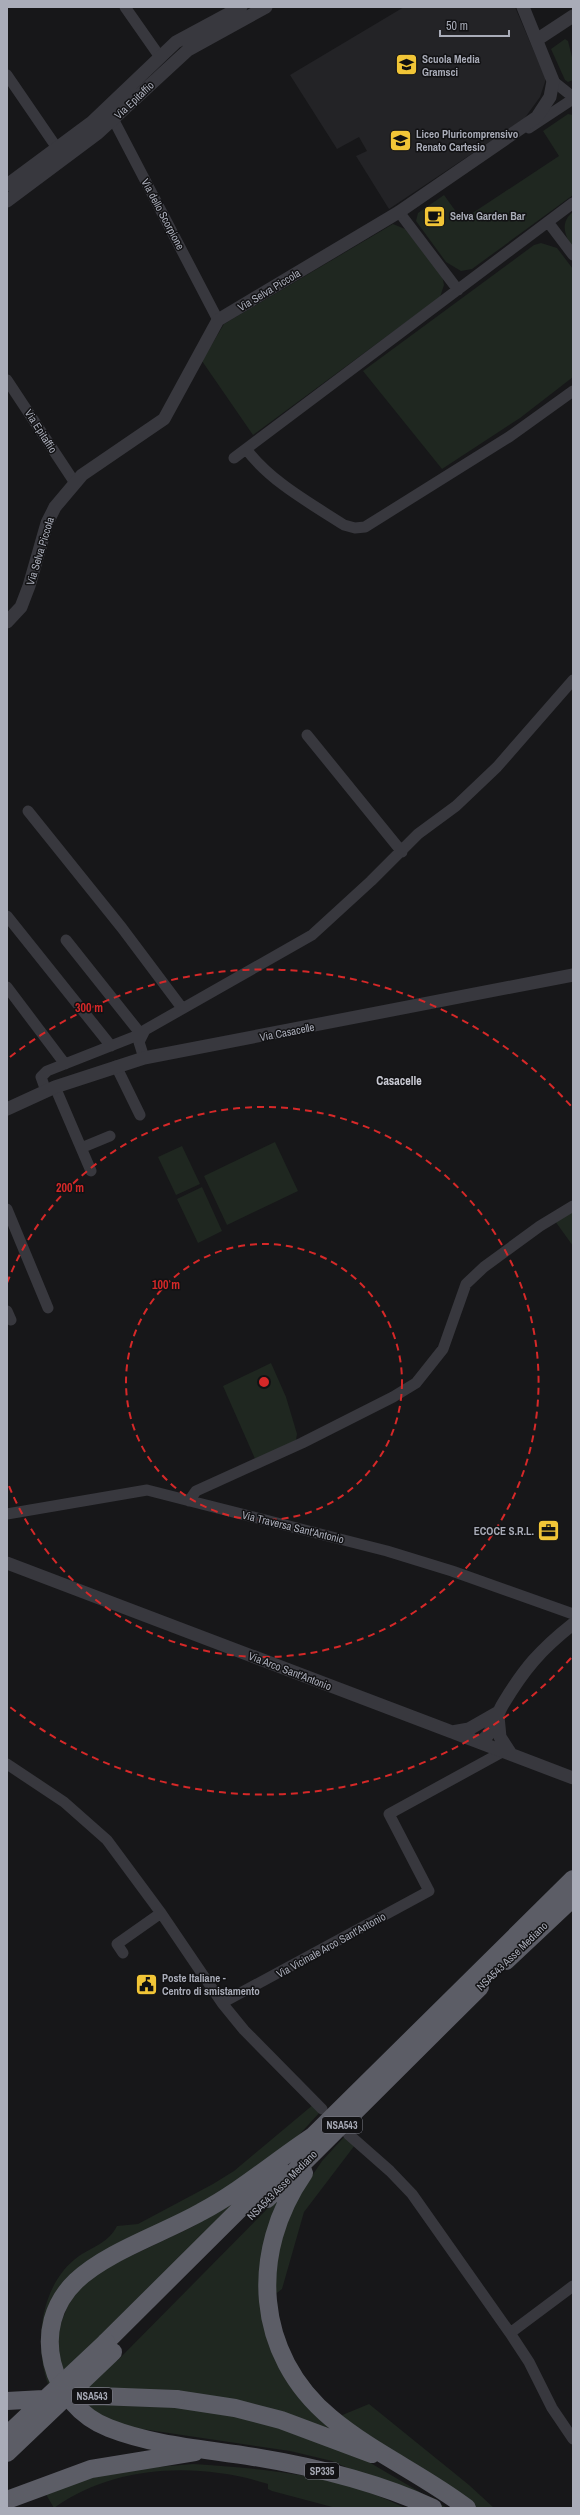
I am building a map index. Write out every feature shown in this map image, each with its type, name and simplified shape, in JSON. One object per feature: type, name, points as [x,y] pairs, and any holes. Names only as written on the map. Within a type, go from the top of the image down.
[{"type":"highway","name":"NSA543 Asse Mediano","points":[[7,2453],[109,2347],[571,1890]]},
{"type":"highway","name":"NSA543","points":[[320,2138],[292,2190],[276,2228],[267,2263],[266,2292],[272,2328],[284,2360],[301,2386],[330,2418],[355,2442]]},
{"type":"highway","name":"NSA543","points":[[206,2450],[108,2428],[82,2411],[61,2386],[50,2360],[49,2333],[60,2300],[76,2281],[95,2266],[203,2212],[320,2138]]},
{"type":"highway","name":"NSA543 Asse Mediano","points":[[7,2435],[109,2347]]},
{"type":"highway","name":"NSA543","points":[[7,2401],[106,2396],[176,2399],[235,2408],[355,2442]]},
{"type":"highway","points":[[355,2442],[407,2467],[467,2508]]},
{"type":"highway","points":[[7,2500],[50,2482],[91,2469],[206,2450]]},
{"type":"highway","name":"SP335","points":[[206,2450],[254,2457],[364,2480],[399,2492],[433,2508]]},
{"type":"street","points":[[125,7],[160,57]]},
{"type":"street","name":"Via Epitaffio","points":[[7,185],[107,108],[160,57],[183,38],[236,12],[266,7]]},
{"type":"street","points":[[514,135],[546,119],[573,98],[553,81],[538,39],[523,7]]},
{"type":"street","name":"Via Epitaffio","points":[[7,201],[91,139],[188,50],[236,12]]},
{"type":"street","points":[[538,39],[573,19]]},
{"type":"street","points":[[7,75],[57,148]]},
{"type":"street","name":"Via Selva Piccola","points":[[7,622],[21,607],[50,517],[74,483],[92,468],[164,419],[218,320],[399,212],[514,135],[532,122],[544,108],[550,97],[553,81]]},
{"type":"street","name":"Via dello Scorpione","points":[[107,108],[218,320]]},
{"type":"street","points":[[234,458],[573,203]]},
{"type":"street","points":[[399,212],[458,290]]},
{"type":"street","points":[[548,222],[573,255]]},
{"type":"street","name":"Via Epitaffio","points":[[7,380],[11,394],[74,483]]},
{"type":"street","points":[[246,449],[256,463],[273,478],[344,526],[355,528],[365,527],[509,437],[573,391]]},
{"type":"street","points":[[91,1171],[81,1148],[42,1075],[141,1033],[182,1008],[312,935],[402,852],[418,834],[456,806],[497,767],[573,680]]},
{"type":"street","points":[[307,735],[402,852]]},
{"type":"street","points":[[28,811],[122,928],[182,1008]]},
{"type":"street","points":[[7,916],[111,1046]]},
{"type":"street","points":[[66,940],[141,1033]]},
{"type":"street","name":"Via Casacelle","points":[[7,1109],[50,1089],[144,1058],[573,975]]},
{"type":"street","points":[[7,987],[65,1064]]},
{"type":"street","points":[[141,1033],[139,1042],[144,1058]]},
{"type":"street","points":[[116,1066],[140,1116]]},
{"type":"street","points":[[81,1148],[110,1136]]},
{"type":"street","points":[[189,1501],[196,1491],[302,1443],[393,1397],[416,1383],[443,1349],[466,1284],[503,1253],[573,1206]]},
{"type":"street","points":[[7,1209],[48,1308]]},
{"type":"street","name":"Via Traversa Sant'Antonio","points":[[7,1514],[147,1490],[387,1550],[452,1571],[573,1614]]},
{"type":"street","name":"Via Arco Sant'Antonio","points":[[7,1563],[573,1778]]},
{"type":"street","points":[[479,1742],[488,1737],[497,1713],[530,1663],[544,1647],[573,1624]]},
{"type":"street","points":[[452,1732],[469,1729],[497,1713]]},
{"type":"street","points":[[497,1713],[500,1737],[508,1753]]},
{"type":"street","name":"Via Vicinale Arco Sant'Antonio","points":[[222,2003],[429,1891],[389,1814],[508,1753]]},
{"type":"street","points":[[7,1764],[64,1802],[91,1824],[107,1840],[161,1913],[222,2003],[254,2042],[322,2109]]},
{"type":"street","points":[[124,1953],[117,1944],[161,1913]]},
{"type":"street","points":[[348,2134],[390,2171],[412,2194],[530,2362],[552,2408],[573,2439]]},
{"type":"street","points":[[510,2333],[573,2286]]},
{"type":"shaded area","points":[[404,7],[515,7],[545,77],[545,82],[540,97],[524,119],[389,209],[356,156],[367,151],[359,137],[337,149],[290,75]]},
{"type":"shaded area","points":[[565,39],[568,41],[573,61],[573,80],[568,82],[565,80],[551,49]]},
{"type":"shaded area","points":[[568,114],[573,115],[573,195],[472,269],[461,271],[446,262],[416,221],[418,213],[444,195],[462,220],[559,156],[543,131]]},
{"type":"shaded area","points":[[573,212],[573,248],[567,238],[565,224],[566,220]]},
{"type":"shaded area","points":[[393,224],[405,229],[442,275],[444,285],[440,297],[253,435],[202,361],[224,324]]},
{"type":"shaded area","points":[[541,243],[557,248],[573,269],[573,377],[520,418],[442,469],[363,371],[534,245]]},
{"type":"shaded area","points":[[275,1142],[298,1191],[227,1225],[204,1176]]},
{"type":"shaded area","points":[[182,1146],[200,1184],[176,1195],[158,1157]]},
{"type":"shaded area","points":[[202,1187],[222,1231],[198,1243],[177,1199]]},
{"type":"shaded area","points":[[573,1210],[573,1246],[555,1221]]},
{"type":"shaded area","points":[[271,1363],[286,1397],[297,1434],[296,1440],[256,1461],[223,1386]]},
{"type":"shaded area","points":[[314,2104],[321,2111],[298,2136],[240,2183],[66,2284],[53,2379],[48,2384],[43,2368],[41,2332],[49,2297],[56,2281],[66,2268],[79,2256],[110,2236],[117,2226],[138,2224],[213,2184],[234,2171]]},
{"type":"shaded area","points":[[345,2136],[355,2145],[304,2212],[282,2289],[273,2296],[282,2332],[288,2347],[304,2376],[340,2416],[369,2404],[469,2485],[494,2508],[470,2508],[345,2420],[362,2458],[447,2508],[438,2508],[332,2461],[290,2451],[135,2428],[110,2422],[93,2411],[60,2373],[57,2333],[71,2298],[85,2282],[112,2265],[194,2226],[244,2193],[94,2342],[117,2361],[282,2194],[273,2267],[293,2204],[322,2161]]},
{"type":"shaded area","points":[[193,2464],[274,2471],[328,2480],[354,2487],[405,2508],[336,2508],[272,2491],[268,2489],[268,2484],[241,2477],[214,2472],[186,2470],[158,2471],[130,2475],[103,2483],[78,2493],[54,2508],[44,2491],[121,2470]]},
{"type":"place","name":"Scuola Media Gramsci","points":[[407,65]]},
{"type":"place","name":"Liceo Pluricomprensivo Renato Cartesio","points":[[401,140]]},
{"type":"place","name":"Selva Garden Bar","points":[[434,216]]},
{"type":"place","name":"ECOCE S.R.L.","points":[[549,1531]]},
{"type":"place","name":"Poste Italiane - Centro di smistamento","points":[[147,1984]]},
{"type":"district","name":"Casacelle","points":[[399,1081]]}]
